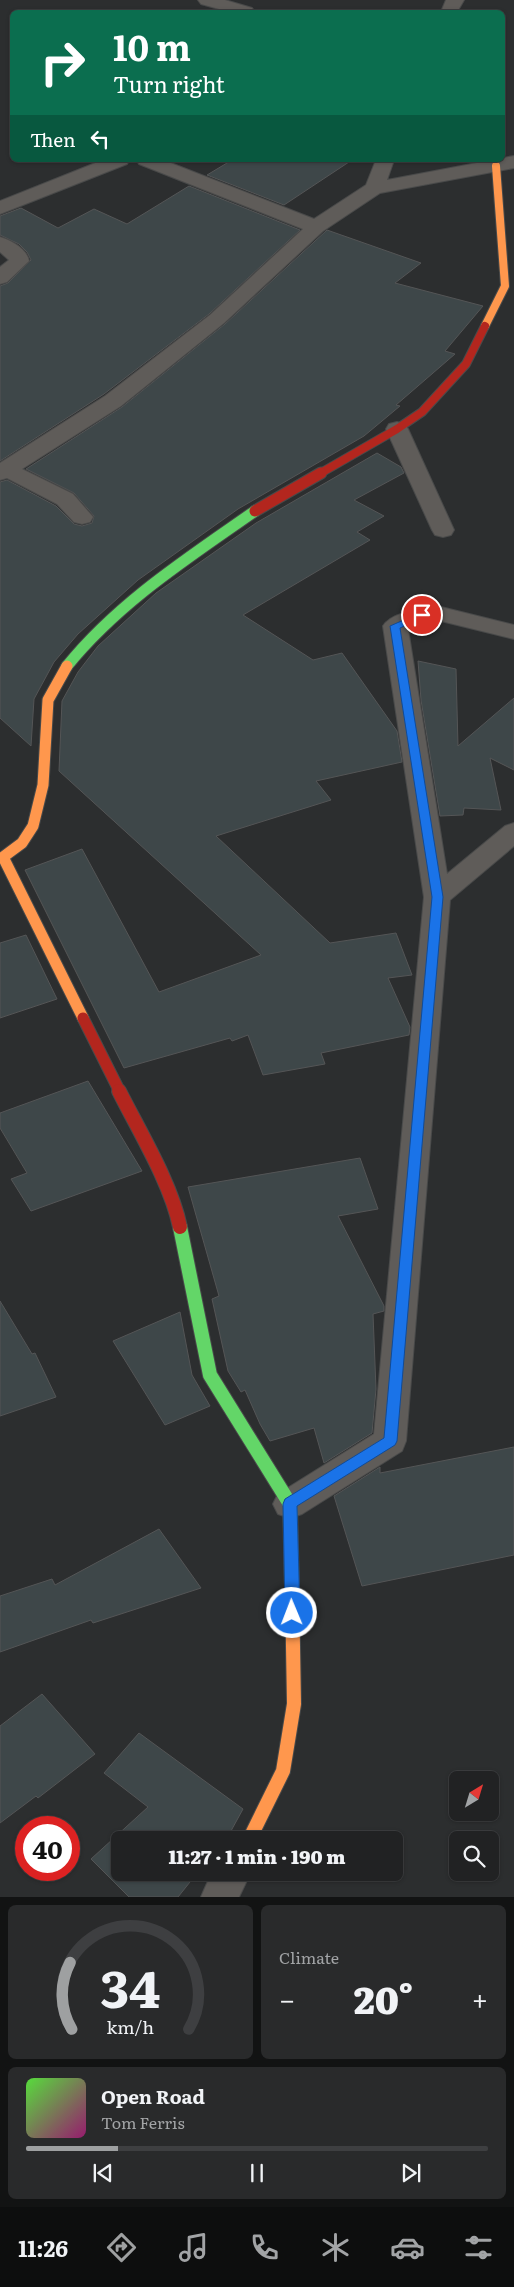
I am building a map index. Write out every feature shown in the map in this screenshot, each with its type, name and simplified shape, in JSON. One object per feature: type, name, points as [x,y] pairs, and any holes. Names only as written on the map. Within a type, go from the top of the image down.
[{"type":"street","points":[[207,0],[240,10]]},
{"type":"street","points":[[0,208],[115,162]]},
{"type":"street","points":[[151,162],[316,227]]},
{"type":"street","points":[[374,188],[384,162]]},
{"type":"street","points":[[3,471],[113,401],[218,319],[316,227],[374,188],[505,164],[505,286],[466,364],[422,412],[397,429],[247,516],[147,587],[88,640],[65,668],[48,700],[43,785],[33,826],[22,843],[2,858],[160,1171],[178,1217],[210,1375],[290,1504],[294,1704],[283,1771],[253,1831]]},
{"type":"street","points":[[0,243],[18,256],[19,261],[0,278]]},
{"type":"street","points":[[397,429],[443,530]]},
{"type":"street","points":[[3,471],[65,500],[82,517]]},
{"type":"street","points":[[290,1504],[390,1441],[437,897],[395,626],[422,615],[441,614],[514,632]]},
{"type":"street","points":[[437,897],[514,832]]},
{"type":"street","points":[[220,1897],[228,1881]]},
{"type":"building","points":[[229,162],[349,162],[284,205],[207,175]]},
{"type":"building","points":[[189,186],[300,230],[209,314],[104,394],[0,461],[0,286],[8,283],[31,260],[27,252],[19,244],[0,235],[0,216],[21,208],[58,228],[94,209],[127,224]]},
{"type":"building","points":[[327,230],[421,263],[395,283],[483,306],[445,351],[455,354],[396,405],[400,406],[364,436],[238,509],[138,580],[78,634],[54,662],[34,699],[31,746],[0,718],[0,482],[7,480],[56,506],[74,524],[82,526],[92,523],[94,516],[74,493],[26,469],[122,407],[225,324]]},
{"type":"building","points":[[377,453],[401,467],[404,473],[354,500],[384,516],[357,532],[370,540],[243,615],[313,660],[342,653],[397,731],[402,762],[316,781],[331,800],[216,836],[330,943],[396,933],[412,975],[388,978],[410,1027],[409,1035],[321,1053],[325,1064],[263,1075],[248,1035],[232,1041],[230,1038],[124,1068],[25,870],[82,849],[159,992],[261,955],[59,771],[62,701],[78,672],[98,646],[156,593],[256,523]]},
{"type":"building","points":[[418,661],[456,669],[458,746],[514,698],[514,770],[490,758],[501,810],[464,808],[463,815],[440,816],[421,700]]},
{"type":"building","points":[[26,935],[57,999],[0,1018],[0,943]]},
{"type":"building","points":[[88,1081],[142,1171],[31,1211],[11,1179],[27,1173],[0,1128],[0,1113]]},
{"type":"building","points":[[360,1158],[378,1209],[338,1216],[384,1306],[384,1311],[373,1314],[376,1389],[372,1433],[324,1463],[314,1428],[270,1441],[245,1390],[241,1392],[228,1371],[212,1299],[219,1296],[188,1187]]},
{"type":"building","points":[[0,1301],[32,1354],[35,1353],[56,1397],[0,1416]]},
{"type":"building","points":[[180,1312],[192,1375],[210,1406],[165,1425],[113,1341]]},
{"type":"building","points":[[514,1447],[514,1555],[362,1586],[334,1496],[380,1467],[380,1473]]},
{"type":"building","points":[[159,1529],[201,1588],[93,1623],[91,1620],[0,1652],[0,1596],[52,1579],[55,1585]]},
{"type":"building","points":[[42,1694],[95,1754],[38,1798],[36,1796],[0,1823],[0,1726]]},
{"type":"building","points":[[139,1733],[243,1809],[231,1831],[122,1831],[148,1807],[104,1773]]},
{"type":"building","points":[[111,1841],[111,1879],[91,1859]]},
{"type":"building","points":[[113,1881],[191,1881],[178,1897],[129,1897]]},
{"type":"traffic: fast","points":[[67,666],[88,640],[147,587],[255,511]]},
{"type":"traffic: fast","points":[[180,1227],[210,1375],[290,1504],[292,1589]]},
{"type":"traffic: slow","points":[[485,326],[505,286],[496,166]]},
{"type":"traffic: slow","points":[[67,666],[48,700],[43,785],[33,826],[22,843],[3,857],[83,1018]]},
{"type":"traffic: slow","points":[[253,1831],[283,1771],[294,1704],[292,1589]]},
{"type":"traffic: jam","points":[[255,511],[397,429],[422,412],[466,364],[485,326]]},
{"type":"traffic: jam","points":[[83,1018],[159,1171],[178,1217],[180,1227]]},
{"type":"route","points":[[292,1613],[290,1504],[390,1441],[437,897],[395,626],[422,615]]}]
